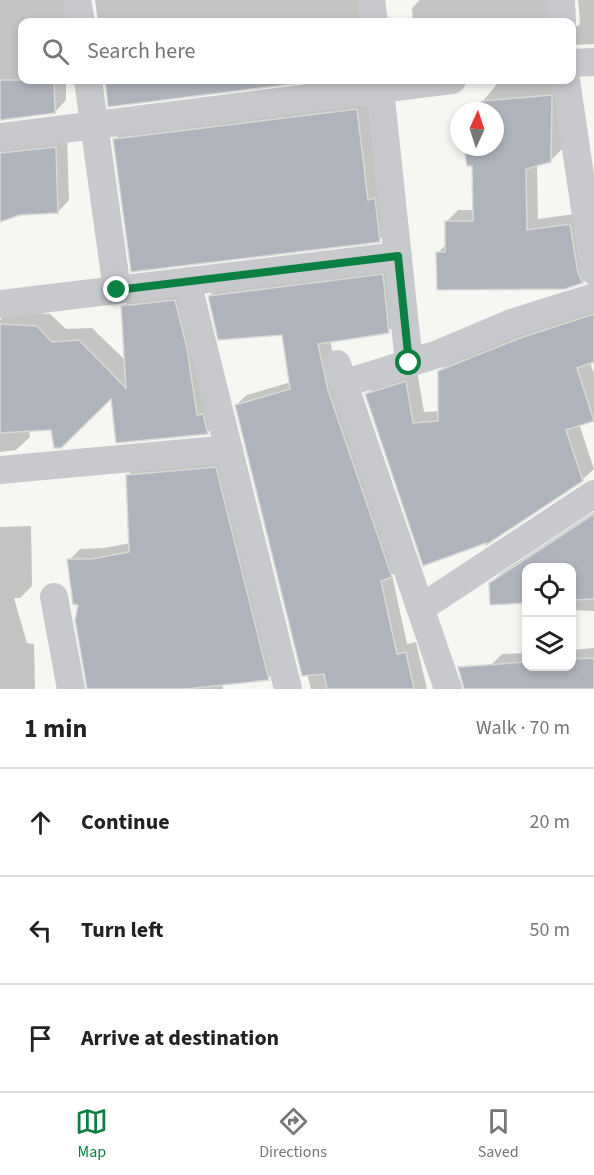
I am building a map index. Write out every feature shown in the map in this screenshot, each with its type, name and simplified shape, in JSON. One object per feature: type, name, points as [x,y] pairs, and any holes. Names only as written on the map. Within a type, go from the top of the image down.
[{"type":"street","points":[[78,0],[80,18]]},
{"type":"street","points":[[371,0],[373,18]]},
{"type":"street","points":[[561,0],[562,18]]},
{"type":"street","points":[[576,63],[594,62]]},
{"type":"street","points":[[89,84],[117,290]]},
{"type":"street","points":[[567,84],[594,271]]},
{"type":"street","points":[[0,137],[380,85],[409,363]]},
{"type":"street","points":[[0,304],[398,256]]},
{"type":"street","points":[[187,281],[288,689]]},
{"type":"street","points":[[448,689],[340,374],[409,363],[514,322],[594,297]]},
{"type":"street","points":[[0,470],[229,449]]},
{"type":"street","points":[[421,608],[594,494]]},
{"type":"street","points":[[54,597],[71,689]]},
{"type":"building","points":[[0,80],[18,80],[18,84],[54,84],[55,113],[0,120]]},
{"type":"building","points":[[105,84],[292,84],[108,107]]},
{"type":"building","points":[[552,95],[551,162],[526,169],[527,230],[570,224],[578,273],[583,283],[565,289],[437,290],[436,252],[445,252],[445,221],[473,221],[472,166],[467,166],[465,156],[504,156],[504,102],[482,101]]},
{"type":"building","points":[[357,109],[368,200],[375,198],[380,242],[131,272],[113,139]]},
{"type":"building","points":[[56,147],[58,213],[20,215],[0,222],[0,153]]},
{"type":"building","points":[[383,274],[389,333],[318,344],[328,390],[392,577],[381,581],[397,654],[406,652],[414,689],[327,689],[324,674],[302,676],[235,405],[290,389],[282,335],[218,340],[208,296]]},
{"type":"building","points":[[175,300],[187,348],[197,415],[203,414],[208,434],[116,443],[111,399],[61,448],[54,448],[51,430],[0,433],[0,324],[37,326],[52,342],[79,340],[126,388],[121,306]]},
{"type":"building","points":[[594,314],[594,362],[577,368],[594,421],[566,430],[583,481],[486,545],[486,543],[423,566],[365,394],[406,381],[413,423],[438,421],[438,371],[520,338]]},
{"type":"building","points":[[216,467],[269,680],[186,689],[87,689],[75,620],[78,605],[73,604],[67,559],[92,559],[129,552],[126,475]]},
{"type":"building","points":[[594,514],[594,599],[576,600],[576,563],[522,563],[522,603],[490,605],[489,583]]},
{"type":"building","points":[[594,658],[594,689],[464,689],[458,667],[522,662],[522,671],[576,671],[576,659]]},
{"type":"route","points":[[117,290],[398,256],[409,363]]}]
